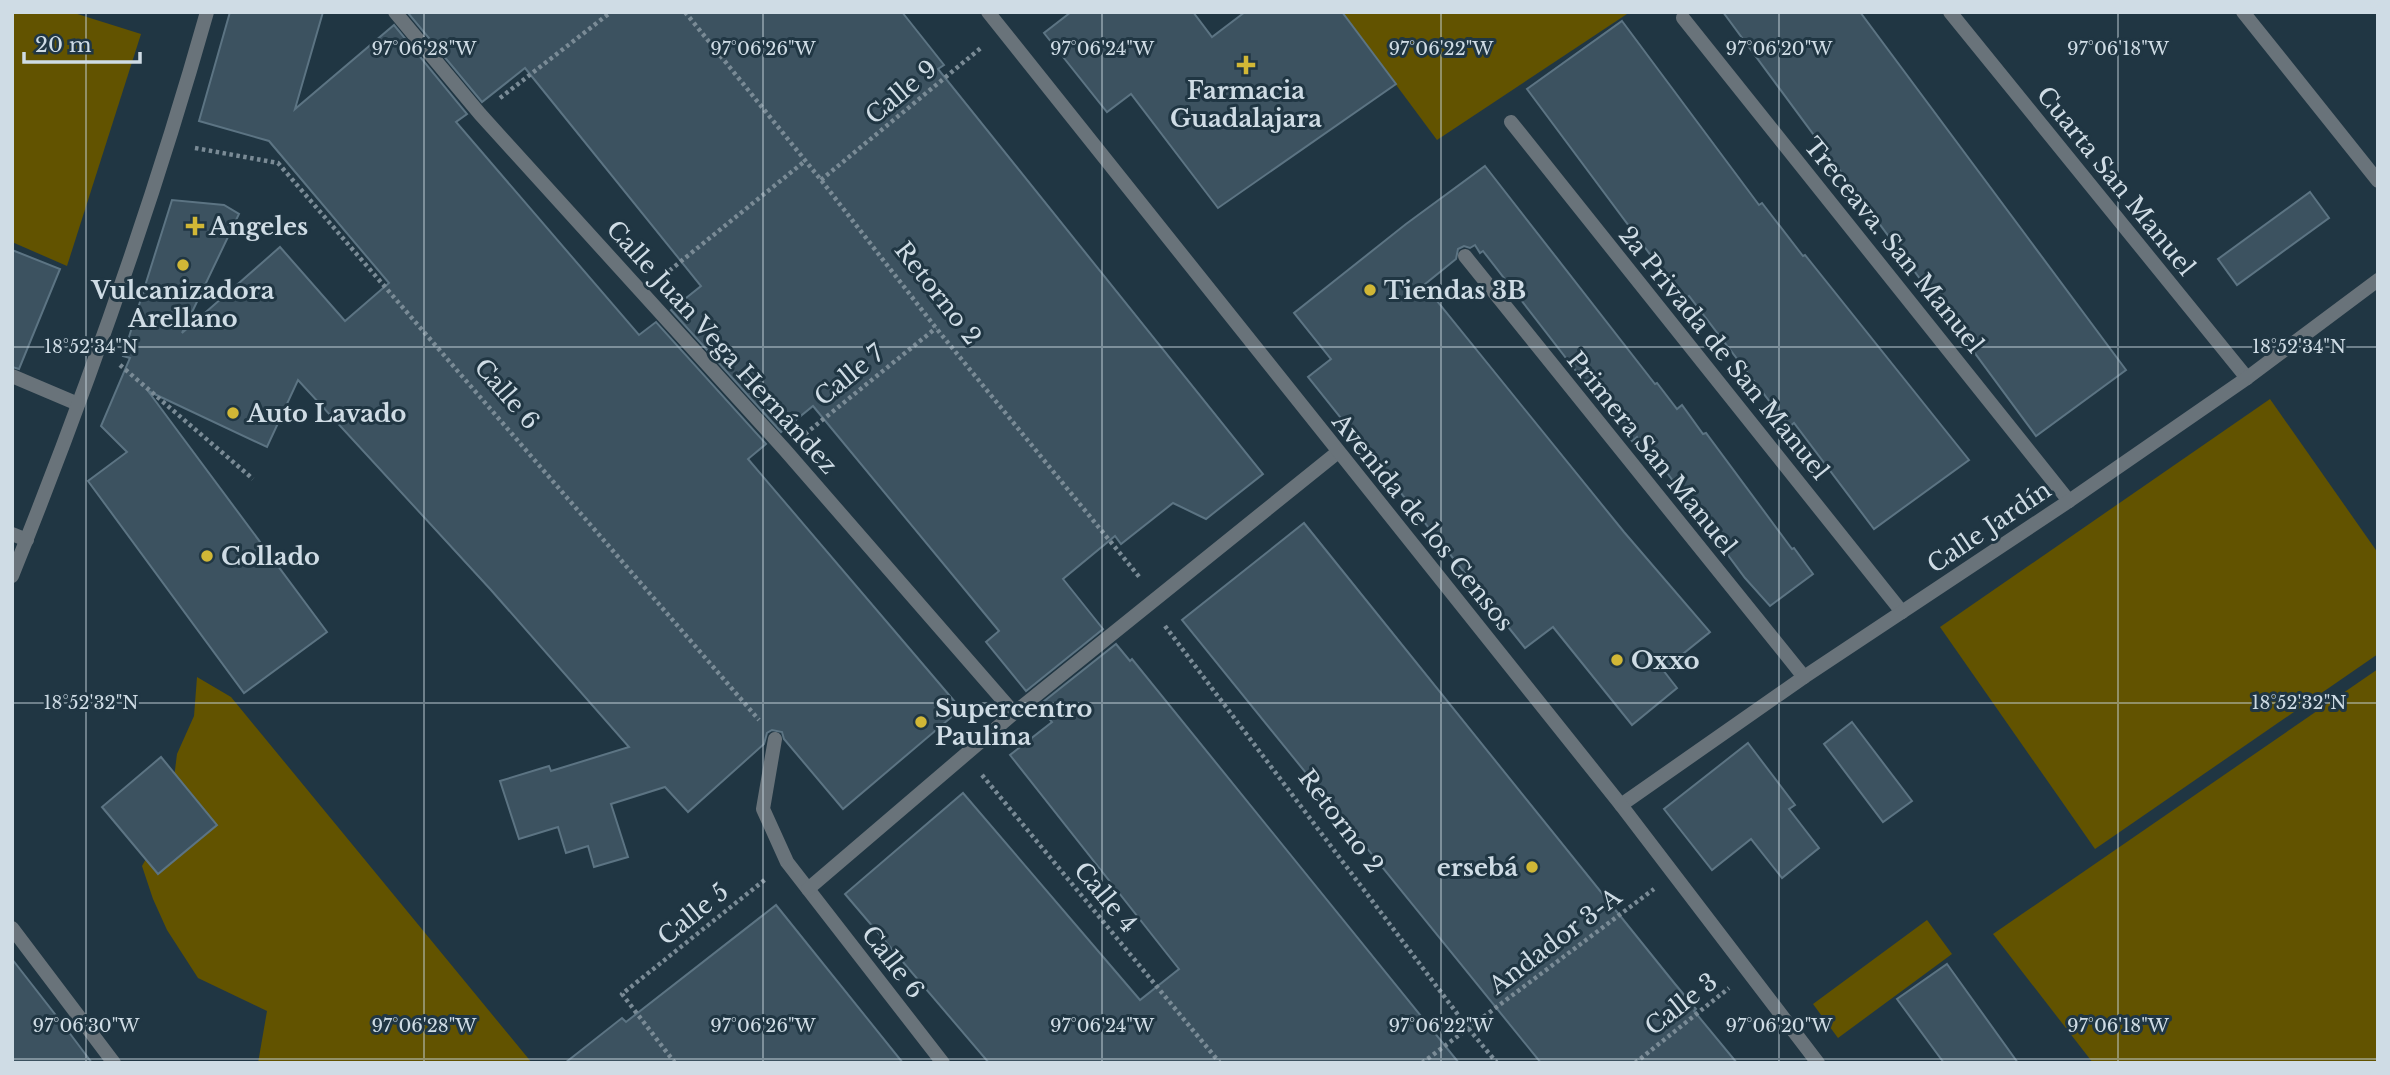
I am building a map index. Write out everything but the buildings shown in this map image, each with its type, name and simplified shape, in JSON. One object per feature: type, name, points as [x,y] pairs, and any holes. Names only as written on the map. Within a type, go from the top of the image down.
[{"type":"street","points":[[12,576],[99,345],[167,144],[207,12]]},
{"type":"street","name":"Calle Juan Vega Hernández","points":[[395,12],[480,114],[785,450],[1014,713]]},
{"type":"street","name":"Avenida de los Censos","points":[[988,12],[1621,805],[1818,1063]]},
{"type":"street","name":"Cuarta San Manuel","points":[[1950,12],[2247,377]]},
{"type":"street","points":[[2243,12],[2378,181]]},
{"type":"street","name":"Treceava. San Manuel","points":[[1683,18],[2069,500]]},
{"type":"street","name":"2a Privada de San Manuel","points":[[1511,122],[1902,612]]},
{"type":"street","name":"Primera San Manuel","points":[[1465,256],[1804,677]]},
{"type":"street","name":"Calle Jardín","points":[[1621,805],[1804,677],[2247,377],[2378,281]]},
{"type":"street","points":[[12,376],[78,404]]},
{"type":"street","points":[[808,889],[1014,713],[1338,452]]},
{"type":"street","points":[[12,534],[27,540]]},
{"type":"street","name":"Calle 6","points":[[775,739],[763,809],[787,862],[943,1063]]},
{"type":"street","points":[[12,928],[114,1063]]},
{"type":"path","points":[[480,114],[611,12]]},
{"type":"path","name":"Retorno 2","points":[[685,12],[1154,602],[1468,1028],[1497,1063]]},
{"type":"path","name":"Calle 9","points":[[821,180],[1002,30]]},
{"type":"path","name":"Calle 6","points":[[167,144],[278,163],[775,739]]},
{"type":"path","points":[[641,294],[805,161]]},
{"type":"path","name":"Calle 7","points":[[785,450],[936,328]]},
{"type":"path","points":[[99,345],[149,392],[253,479]]},
{"type":"path","name":"Calle 4","points":[[965,754],[1220,1063]]},
{"type":"path","name":"Calle 5","points":[[675,1063],[622,994],[787,862]]},
{"type":"path","name":"Andador 3-A","points":[[1423,1063],[1675,874]]},
{"type":"path","name":"Calle 3","points":[[1635,1063],[1749,973]]},
{"type":"shaded area","points":[[12,12],[71,12],[141,34],[67,266],[12,242]]},
{"type":"shaded area","points":[[1342,12],[1630,12],[1437,140]]},
{"type":"shaded area","points":[[2270,399],[2378,553],[2378,654],[2095,849],[1940,627]]},
{"type":"shaded area","points":[[2378,669],[2378,1063],[2093,1063],[1993,934]]},
{"type":"shaded area","points":[[197,677],[231,697],[532,1063],[258,1063],[267,1011],[198,978],[167,930],[142,866],[169,818],[177,754],[194,716]]},
{"type":"shaded area","points":[[1927,920],[1952,954],[1838,1038],[1813,1004]]},
{"type":"place","name":"Farmacia Guadalajara","points":[[1246,65]]},
{"type":"place","name":"Angeles","points":[[195,226]]},
{"type":"place","name":"Vulcanizadora Arellano","points":[[183,265]]},
{"type":"place","name":"Tiendas 3B","points":[[1370,290]]},
{"type":"place","name":"Auto Lavado","points":[[233,413]]},
{"type":"place","name":"Collado","points":[[207,556]]},
{"type":"place","name":"Oxxo","points":[[1617,660]]},
{"type":"place","name":"Supercentro Paulina","points":[[921,722]]},
{"type":"place","name":"ersebá","points":[[1532,867]]}]
